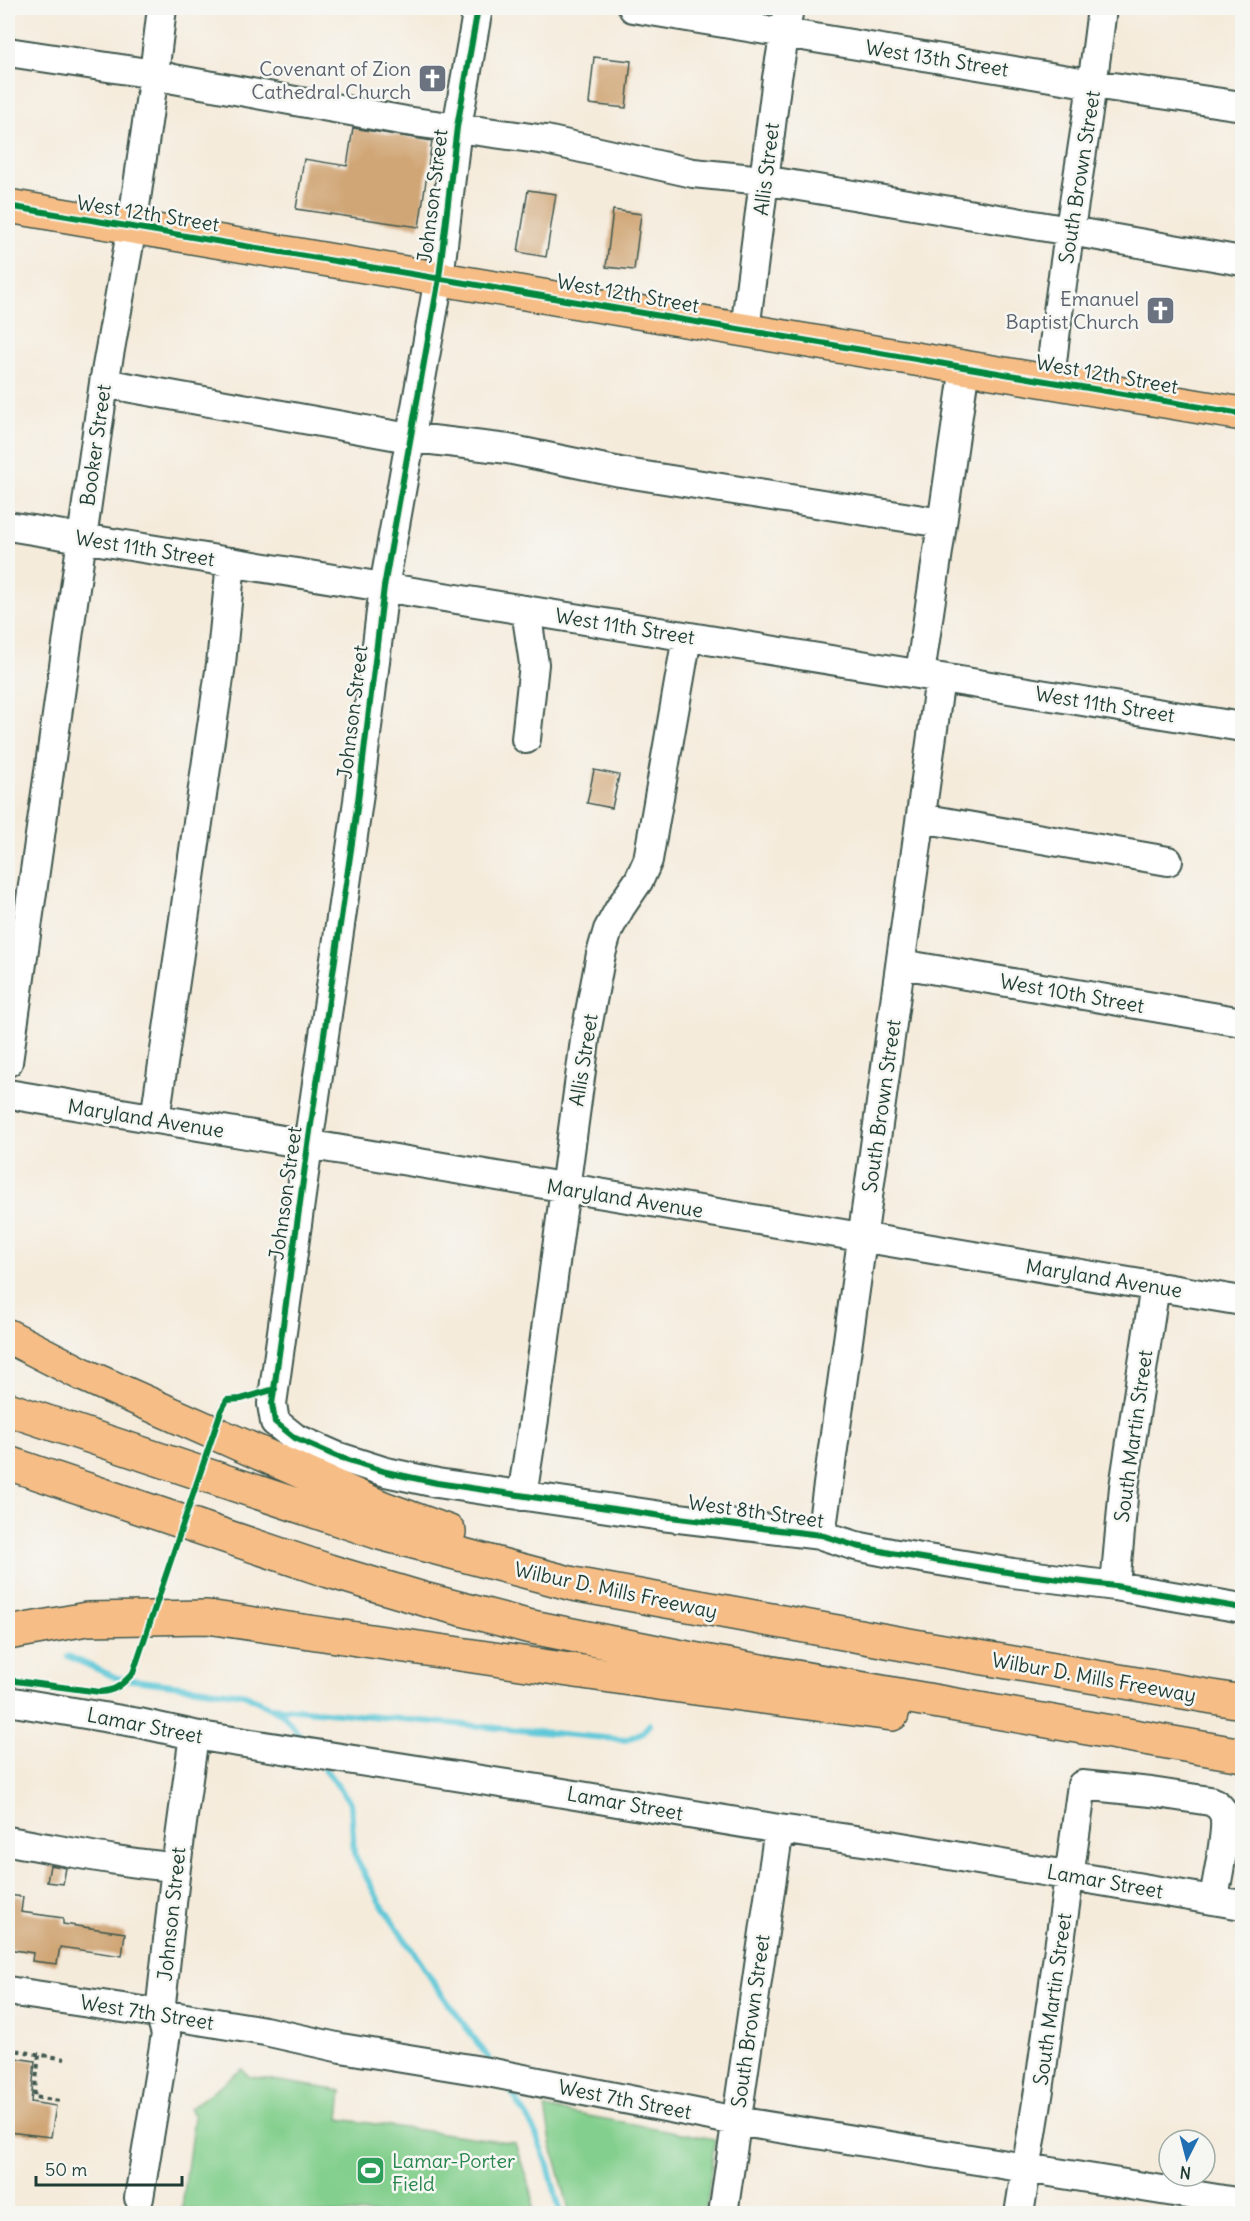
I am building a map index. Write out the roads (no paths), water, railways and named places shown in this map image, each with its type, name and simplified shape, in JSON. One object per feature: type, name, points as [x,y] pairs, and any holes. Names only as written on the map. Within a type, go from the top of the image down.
[{"type":"main road","name":"West 12th Street","points":[[8,206],[1242,414]]},
{"type":"main road","points":[[8,1336],[84,1375],[382,1508],[534,1563],[644,1598]]},
{"type":"main road","name":"Wilbur D. Mills Freeway","points":[[8,1408],[380,1533],[573,1584],[1242,1702]]},
{"type":"main road","points":[[8,1463],[329,1571],[527,1626],[687,1658],[1242,1755]]},
{"type":"main road","points":[[8,1633],[87,1619],[207,1617],[844,1709],[1163,1741]]},
{"type":"street","name":"Booker Street","points":[[8,1062],[104,383],[132,227],[162,8]]},
{"type":"street","name":"Johnson Street","points":[[275,1422],[272,1404],[358,801],[384,587],[439,278],[457,127],[478,8]]},
{"type":"street","name":"West 13th Street","points":[[633,8],[787,20],[1093,84],[1242,106]]},
{"type":"street","name":"South Brown Street","points":[[1050,381],[1102,8]]},
{"type":"street","name":"Allis Street","points":[[745,330],[763,180],[787,20]]},
{"type":"street","points":[[8,52],[154,74],[174,80],[304,103],[555,141],[693,173],[763,180],[1242,261]]},
{"type":"street","name":"South Brown Street","points":[[821,1534],[921,818],[942,523],[965,367]]},
{"type":"street","points":[[104,383],[410,437],[508,449],[620,472],[942,523]]},
{"type":"street","name":"West 11th Street","points":[[8,526],[1242,727]]},
{"type":"street","points":[[155,1119],[221,664],[231,562]]},
{"type":"street","points":[[526,610],[534,664],[526,739]]},
{"type":"street","name":"Allis Street","points":[[522,1496],[586,1033],[601,954],[608,930],[639,880],[648,860],[687,636]]},
{"type":"street","points":[[921,818],[1168,861]]},
{"type":"street","name":"West 10th Street","points":[[901,964],[1242,1022]]},
{"type":"street","name":"Maryland Avenue","points":[[8,1094],[1242,1301]]},
{"type":"street","name":"South Martin Street","points":[[1114,1586],[1124,1487],[1155,1286]]},
{"type":"street","name":"West 8th Street","points":[[275,1422],[295,1438],[336,1456],[386,1472],[437,1484],[662,1516],[821,1534],[856,1546],[891,1553],[1013,1573],[1114,1586],[1242,1608]]},
{"type":"street","name":"Lamar Street","points":[[8,1701],[139,1723],[194,1735],[890,1845],[1242,1905]]},
{"type":"street","name":"Johnson Street","points":[[139,2198],[166,2034],[160,2013],[194,1735]]},
{"type":"street","name":"South Martin Street","points":[[1019,2214],[1082,1785],[1151,1791],[1217,1804],[1223,1813],[1225,1826],[1214,1900]]},
{"type":"street","name":"South Brown Street","points":[[723,2214],[779,1829]]},
{"type":"street","points":[[8,1841],[176,1868]]},
{"type":"street","name":"West 7th Street","points":[[8,1991],[265,2031],[341,2048],[488,2072],[736,2121],[1026,2169],[1174,2202],[1242,2203]]},
{"type":"waterway","points":[[68,1656],[117,1678],[244,1694],[283,1714],[306,1744]]},
{"type":"waterway","points":[[273,1707],[626,1740],[643,1732],[650,1724]]},
{"type":"waterway","points":[[321,1764],[351,1803],[354,1854],[379,1901],[441,1993],[493,2064]]},
{"type":"waterway","points":[[507,2085],[533,2127],[547,2162],[561,2214]]},
{"type":"place","name":"Covenant of Zion Cathedral Church","points":[[432,79]]},
{"type":"place","name":"Emanuel Baptist Church","points":[[1160,310]]},
{"type":"place","name":"Lamar-Porter Field","points":[[371,2171]]}]
